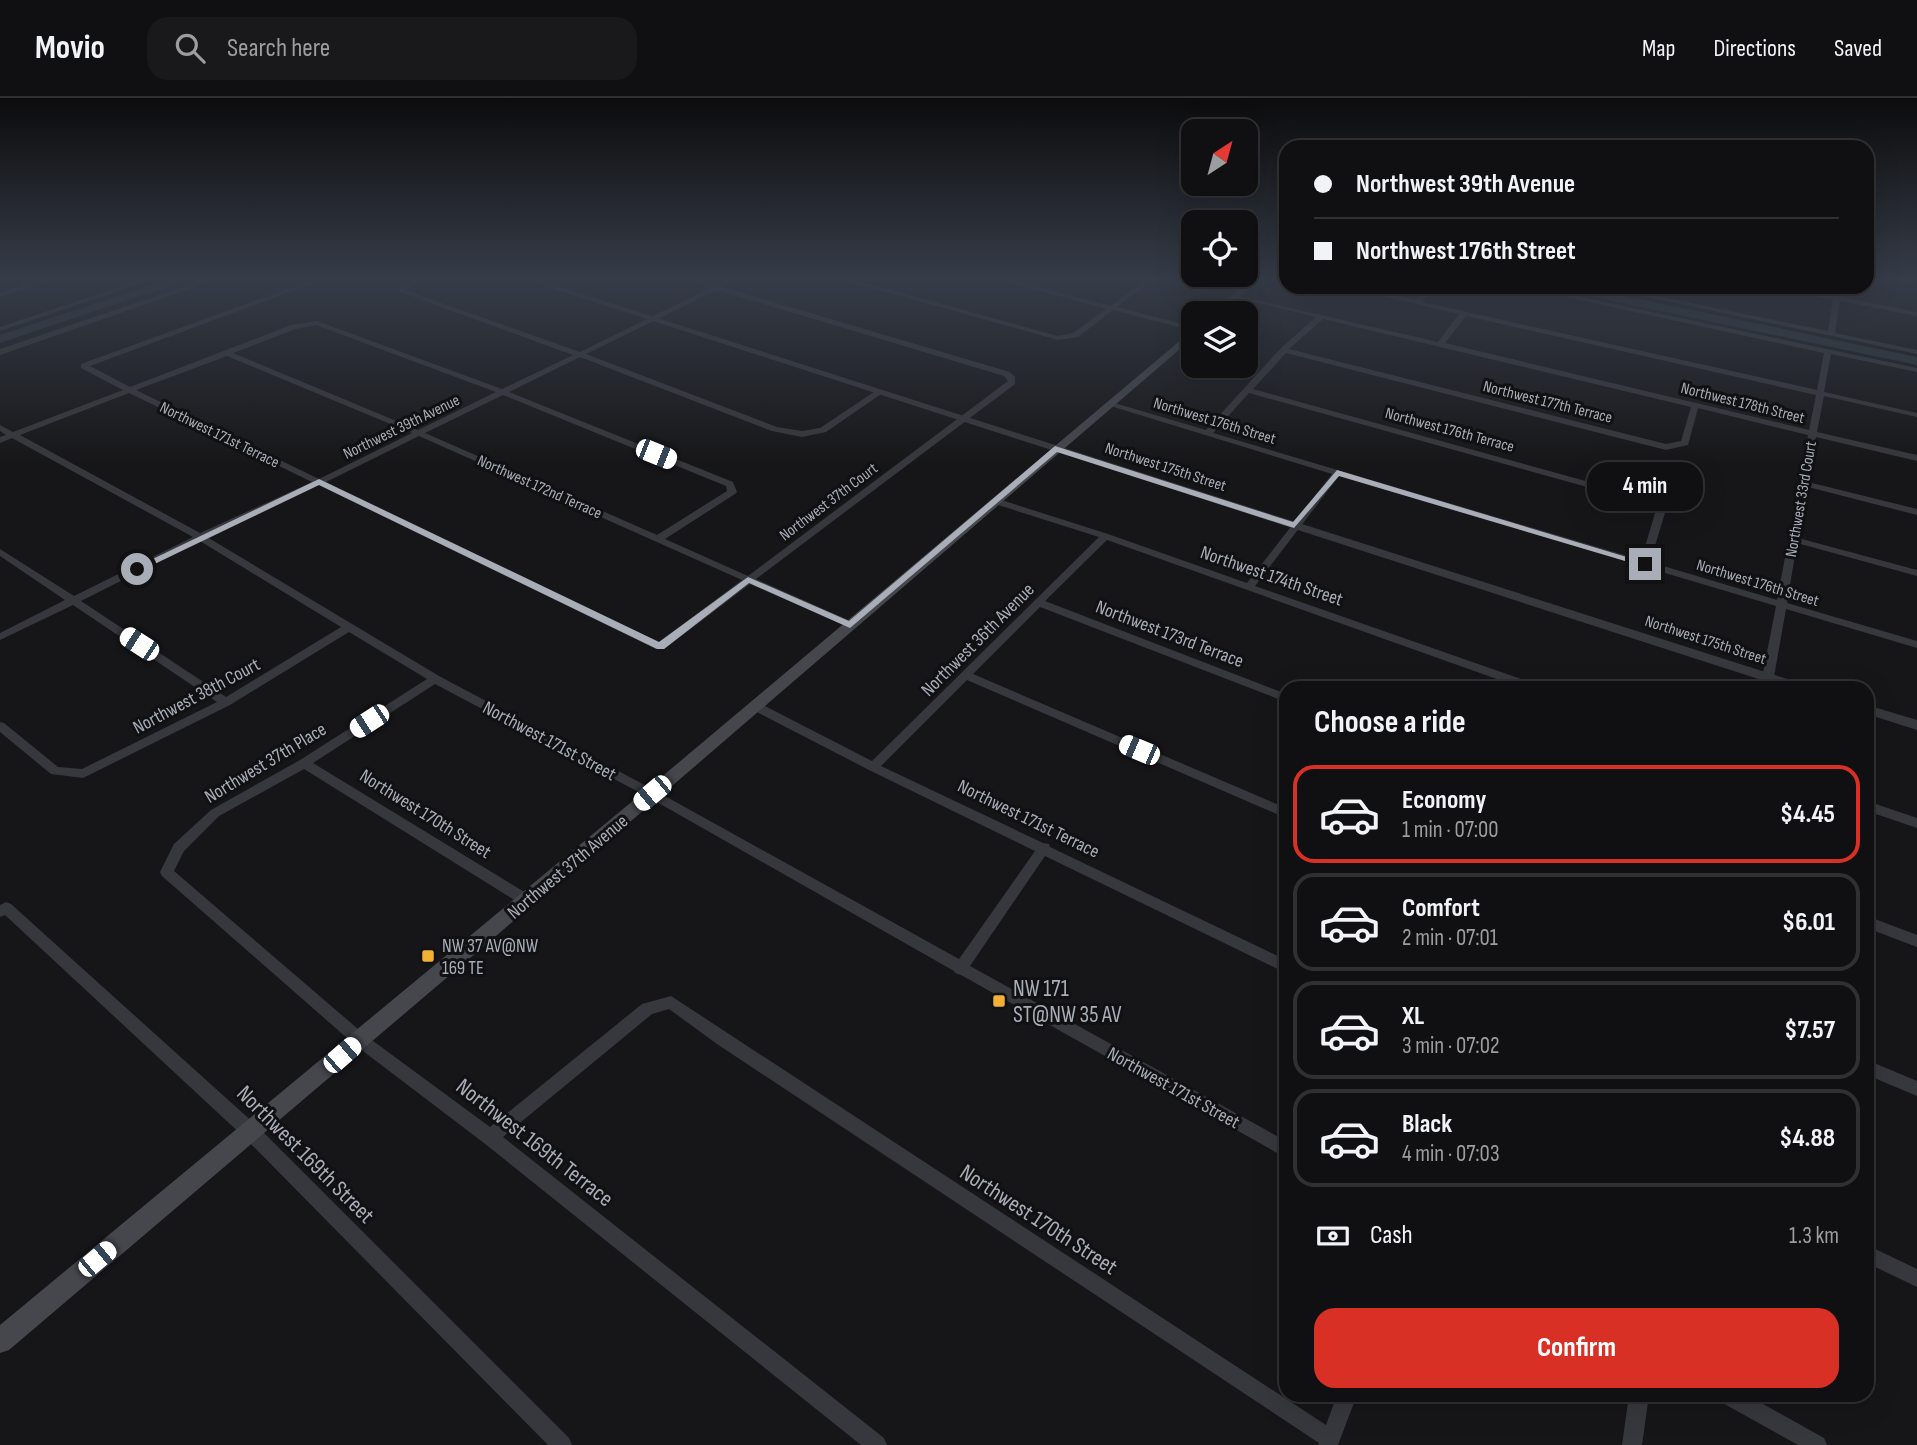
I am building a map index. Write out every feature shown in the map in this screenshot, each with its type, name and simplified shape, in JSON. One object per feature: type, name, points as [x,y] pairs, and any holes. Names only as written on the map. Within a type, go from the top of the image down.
[{"type":"main road","name":"Northwest 37th Avenue","points":[[0,1341],[526,900],[1181,341]]},
{"type":"street","points":[[0,352],[36,340]]},
{"type":"street","name":"Northwest 171st Terrace","points":[[155,340],[84,366],[660,647]]},
{"type":"street","points":[[0,440],[261,340]]},
{"type":"street","points":[[364,340],[730,484],[732,492],[659,538]]},
{"type":"street","points":[[539,340],[775,429],[802,434],[823,430],[880,393]]},
{"type":"street","name":"Northwest 39th Avenue","points":[[0,637],[608,340]]},
{"type":"street","name":"Northwest 175th Street","points":[[715,340],[1764,681]]},
{"type":"street","name":"Northwest 37th Court","points":[[660,647],[1012,382],[1007,374],[891,340]]},
{"type":"street","points":[[1207,434],[1296,340]]},
{"type":"street","name":"Northwest 178th Street","points":[[1418,340],[1917,458]]},
{"type":"street","points":[[1440,345],[1444,340]]},
{"type":"street","points":[[1583,340],[1917,415]]},
{"type":"street","points":[[1775,340],[1917,370]]},
{"type":"street","points":[[1856,340],[1917,352]]},
{"type":"street","name":"Northwest 177th Terrace","points":[[1284,351],[1667,447],[1685,443],[1695,405]]},
{"type":"street","name":"Northwest 33rd Court","points":[[1767,681],[1828,351]]},
{"type":"street","name":"Northwest 172nd Terrace","points":[[227,353],[659,538],[850,625]]},
{"type":"street","name":"Northwest 176th Terrace","points":[[1248,390],[1644,499],[1660,513],[1645,564]]},
{"type":"street","name":"Northwest 176th Street","points":[[1108,404],[1917,645]]},
{"type":"street","name":"Northwest 171st Street","points":[[0,428],[200,537],[435,679],[652,793],[1279,1146]]},
{"type":"street","points":[[1249,587],[1337,473]]},
{"type":"street","points":[[1803,483],[1917,512]]},
{"type":"street","name":"Northwest 174th Street","points":[[995,501],[1105,536],[1514,681]]},
{"type":"street","name":"Northwest 36th Avenue","points":[[873,767],[1105,536]]},
{"type":"street","points":[[1793,539],[1917,573]]},
{"type":"street","points":[[0,552],[226,702]]},
{"type":"street","name":"Northwest 173rd Terrace","points":[[1040,603],[1279,695]]},
{"type":"street","name":"Northwest 38th Court","points":[[55,771],[83,774],[226,702],[347,628]]},
{"type":"street","points":[[967,676],[1279,810]]},
{"type":"street","name":"Northwest 37th Place","points":[[167,872],[179,848],[215,814],[304,763],[435,679]]},
{"type":"street","name":"Northwest 171st Terrace","points":[[755,706],[873,767],[1279,964]]},
{"type":"street","points":[[1874,711],[1917,725]]},
{"type":"street","points":[[0,726],[55,771]]},
{"type":"street","name":"Northwest 170th Street","points":[[304,763],[526,900]]},
{"type":"street","points":[[1874,808],[1917,823]]},
{"type":"street","points":[[960,968],[1044,848]]},
{"type":"street","name":"Northwest 169th Terrace","points":[[167,872],[360,1040],[491,1137],[877,1445]]},
{"type":"street","name":"Northwest 169th Street","points":[[3,909],[251,1132],[562,1445]]},
{"type":"street","points":[[1874,925],[1917,941]]},
{"type":"street","name":"Northwest 170th Street","points":[[491,1137],[647,1009],[671,1002],[722,1039],[1329,1442]]},
{"type":"street","points":[[1874,1070],[1917,1089]]},
{"type":"street","points":[[1874,1257],[1917,1278]]},
{"type":"street","points":[[1329,1442],[1344,1402]]},
{"type":"street","points":[[1632,1445],[1638,1402]]},
{"type":"street","points":[[1741,1402],[1818,1445]]},
{"type":"shaded area","points":[[1797,340],[1835,340],[1917,357],[1917,365]]},
{"type":"place","name":"NW 37 AV@NW 169 TE","points":[[428,956]]},
{"type":"place","name":"NW 171 ST@NW 35 AV","points":[[999,1001]]},
{"type":"route","points":[[137,569],[319,482],[660,647],[748,579],[850,625],[1055,449],[1294,526],[1337,473],[1645,564]]}]
